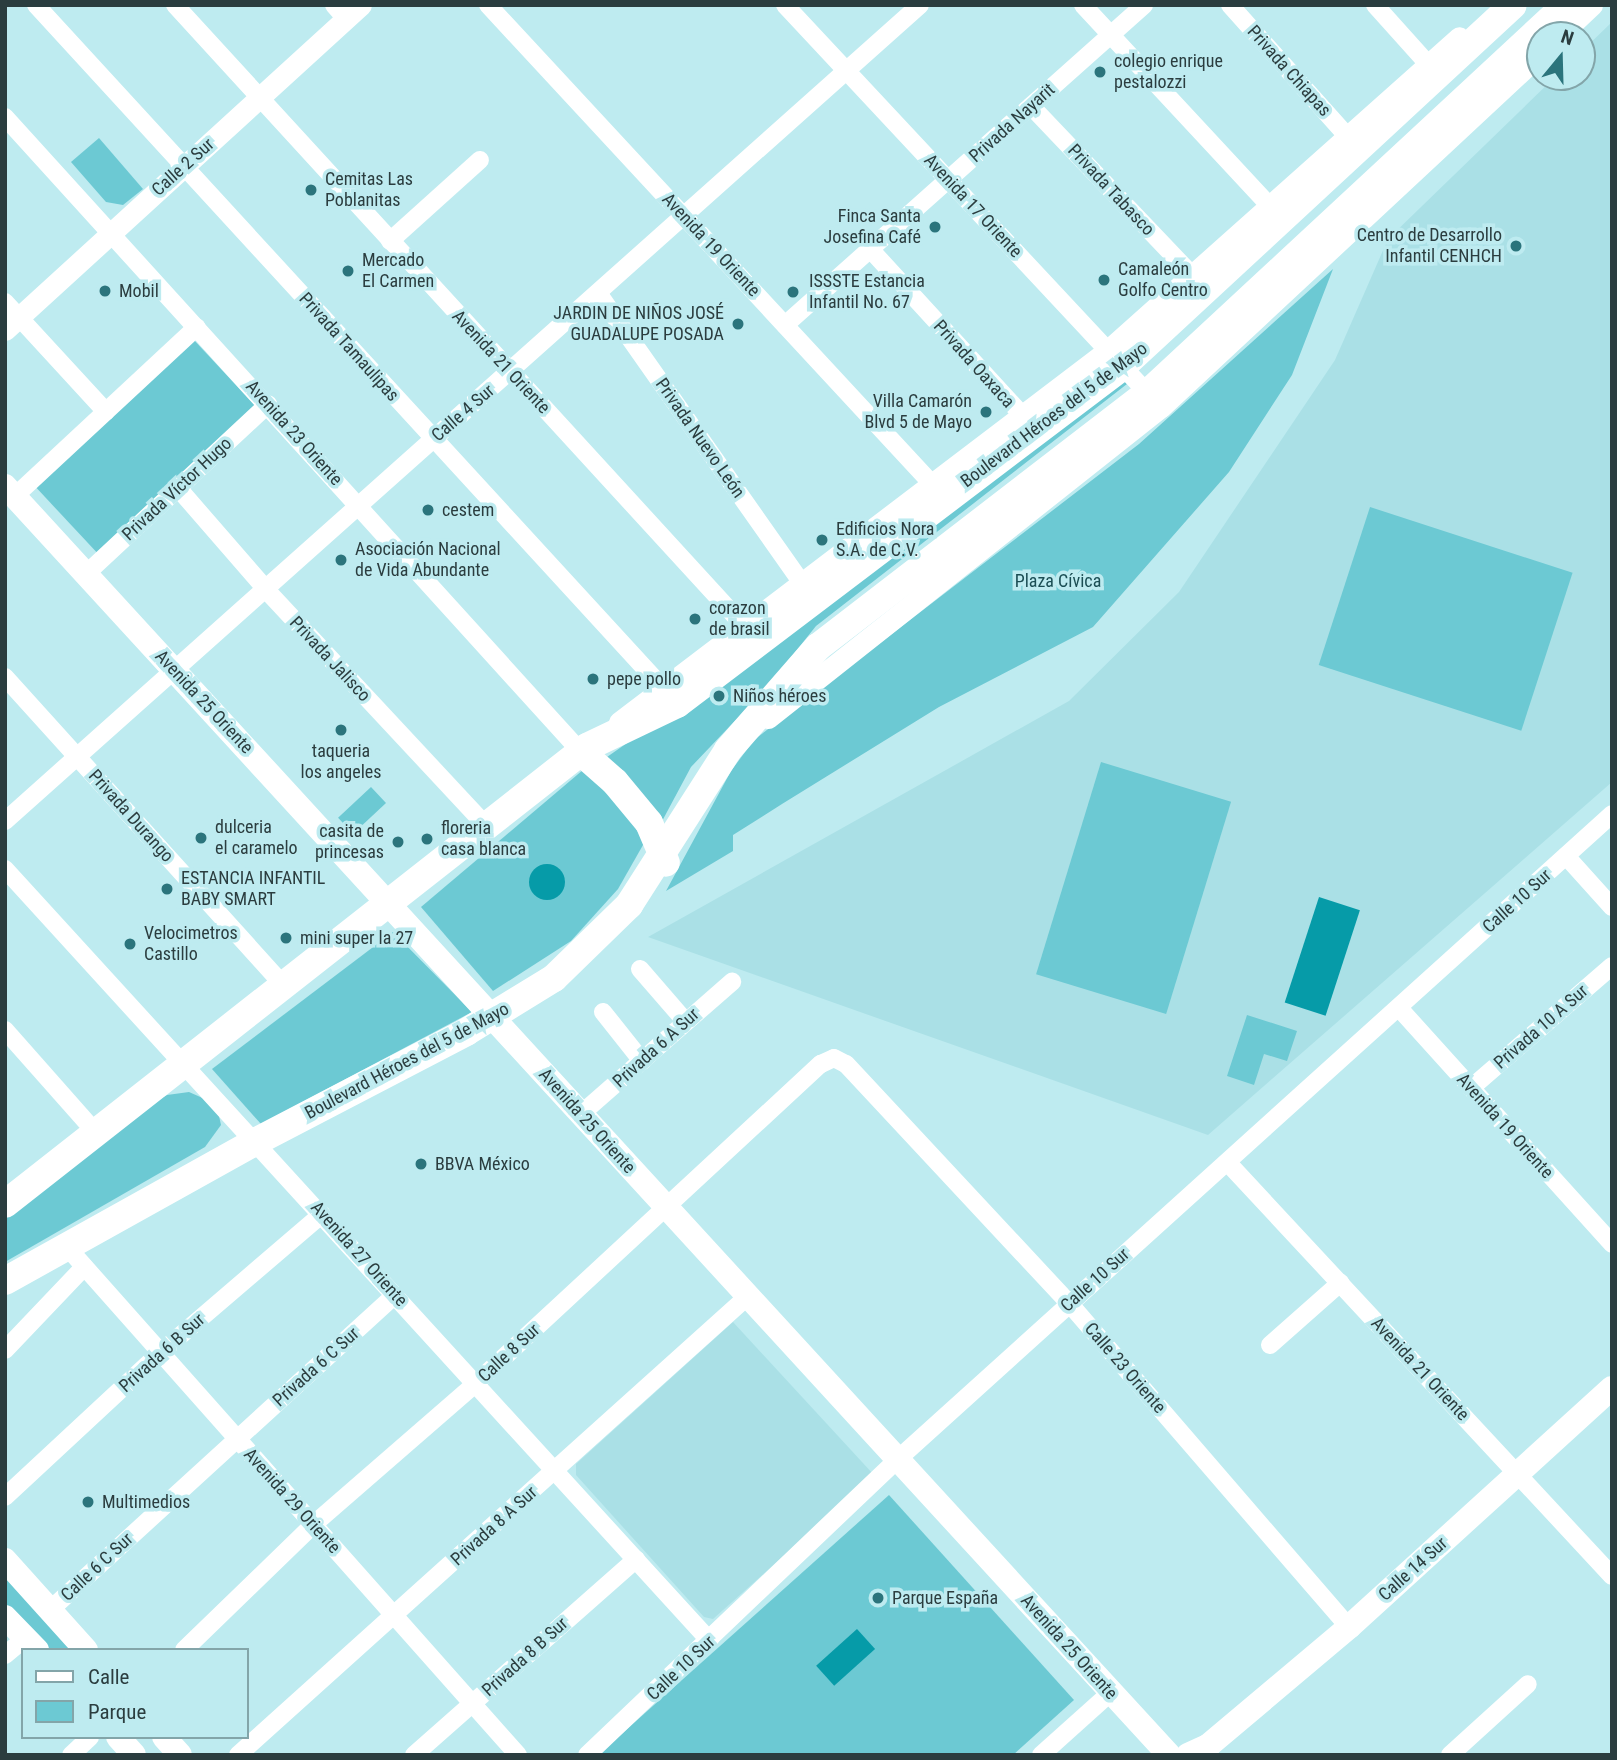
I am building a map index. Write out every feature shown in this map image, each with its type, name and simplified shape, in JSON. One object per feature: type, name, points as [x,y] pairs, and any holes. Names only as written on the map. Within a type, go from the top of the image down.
[{"type":"main road","name":"Boulevard Héroes del 5 de Mayo","points":[[5,1204],[584,749],[677,704],[1260,244],[1513,5]]},
{"type":"main road","name":"Boulevard Héroes del 5 de Mayo","points":[[5,1281],[75,1257],[257,1141],[492,1017],[554,978],[590,968],[614,951],[662,885],[667,865],[662,852],[728,750],[837,629],[1154,400],[1566,5]]},
{"type":"main road","points":[[1260,244],[1270,206]]},
{"type":"main road","name":"Avenida 25 Oriente","points":[[10,491],[1169,1755]]},
{"type":"main road","points":[[744,625],[833,581]]},
{"type":"main road","points":[[584,749],[649,823],[662,852]]},
{"type":"main road","name":"Calle 14 Sur","points":[[1200,1751],[1349,1627],[1612,1388]]},
{"type":"main road","points":[[5,1560],[84,1648]]},
{"type":"main road","points":[[5,1617],[31,1644]]},
{"type":"main road","points":[[120,1739],[134,1755]]},
{"type":"main road","points":[[166,1739],[180,1755]]},
{"type":"street","name":"Privada Tamaulipas","points":[[36,5],[663,688]]},
{"type":"street","name":"Avenida 21 Oriente","points":[[175,5],[744,625]]},
{"type":"street","name":"Avenida 19 Oriente","points":[[488,5],[934,485]]},
{"type":"street","name":"Avenida 17 Oriente","points":[[785,5],[1154,400]]},
{"type":"street","name":"Calle 4 Sur","points":[[5,821],[920,5]]},
{"type":"street","points":[[1083,5],[1270,206]]},
{"type":"street","name":"Privada Nayarit","points":[[785,325],[1144,5]]},
{"type":"street","name":"Privada Chiapas","points":[[1230,5],[1347,136]]},
{"type":"street","points":[[1374,5],[1428,64]]},
{"type":"street","name":"Boulevard Héroes del 5 de Mayo","points":[[584,749],[1023,416],[1115,358],[1192,275],[1494,5]]},
{"type":"street","points":[[1575,21],[1592,5]]},
{"type":"street","name":"Calle 2 Sur","points":[[10,316],[111,233],[260,98],[347,10]]},
{"type":"street","name":"Boulevard Héroes del 5 de Mayo","points":[[1154,400],[1526,67]]},
{"type":"street","name":"Privada Tabasco","points":[[1031,106],[1192,275]]},
{"type":"street","name":"Avenida 23 Oriente","points":[[5,117],[584,749]]},
{"type":"street","points":[[390,241],[480,160]]},
{"type":"street","name":"Privada Oaxaca","points":[[870,249],[1023,416]]},
{"type":"street","name":"Privada Nuevo León","points":[[598,293],[802,583]]},
{"type":"street","points":[[10,316],[106,412]]},
{"type":"street","points":[[10,491],[106,412],[197,327]]},
{"type":"street","name":"Privada Víctor Hugo","points":[[86,574],[268,404]]},
{"type":"street","name":"Privada Jalisco","points":[[178,488],[264,588],[487,827]]},
{"type":"street","name":"Privada Durango","points":[[5,677],[284,986]]},
{"type":"street","name":"Calle 10 Sur","points":[[587,1755],[710,1641],[898,1459],[1612,814]]},
{"type":"street","points":[[1566,856],[1612,907]]},
{"type":"street","name":"Avenida 27 Oriente","points":[[5,869],[257,1141],[710,1641]]},
{"type":"street","name":"Privada 10 A Sur","points":[[1471,1088],[1612,966]]},
{"type":"street","points":[[640,969],[685,1021]]},
{"type":"street","name":"Privada 6 A Sur","points":[[581,1115],[732,982]]},
{"type":"street","name":"Avenida 19 Oriente","points":[[1399,1008],[1612,1244]]},
{"type":"street","points":[[603,1012],[642,1061]]},
{"type":"street","points":[[5,1030],[96,1133]]},
{"type":"street","name":"Calle 8 Sur","points":[[186,1648],[314,1524],[476,1383],[821,1064],[834,1058]]},
{"type":"street","name":"Calle 23 Oriente","points":[[834,1058],[846,1064],[1069,1303],[1349,1627]]},
{"type":"street","name":"Avenida 21 Oriente","points":[[1228,1163],[1612,1576]]},
{"type":"street","name":"Privada 6 B Sur","points":[[5,1497],[160,1353],[322,1214]]},
{"type":"street","points":[[5,1350],[75,1257]]},
{"type":"street","name":"Avenida 29 Oriente","points":[[75,1257],[518,1755]]},
{"type":"street","points":[[1270,1345],[1340,1283]]},
{"type":"street","name":"Privada 6 C Sur","points":[[237,1439],[395,1294]]},
{"type":"street","name":"Privada 8 A Sur","points":[[238,1755],[748,1296]]},
{"type":"street","name":"Calle 6 C Sur","points":[[50,1610],[237,1439]]},
{"type":"street","name":"Privada 8 B Sur","points":[[414,1755],[636,1559]]},
{"type":"street","points":[[1450,1755],[1528,1684]]},
{"type":"street","points":[[1041,1755],[1110,1693]]},
{"type":"street","points":[[71,1755],[88,1739]]},
{"type":"shaded area","points":[[1612,22],[1612,782],[1208,1135],[648,937],[1069,701],[1179,592],[1335,360],[1388,239],[1541,91],[1596,91],[1596,37]]},
{"type":"shaded area","points":[[547,864],[560,869],[565,882],[560,895],[547,900],[534,895],[529,882],[534,869]]},
{"type":"shaded area","points":[[1319,897],[1360,910],[1326,1016],[1285,1003]]},
{"type":"shaded area","points":[[733,1322],[874,1475],[713,1619],[704,1617],[576,1475],[576,1464]]},
{"type":"shaded area","points":[[857,1629],[875,1649],[834,1686],[816,1666]]},
{"type":"green space","points":[[99,138],[143,189],[123,205],[106,202],[71,162]]},
{"type":"green space","name":"Plaza Cívica","points":[[1333,269],[1292,375],[1229,472],[1093,627],[939,707],[782,804],[733,835],[733,851],[666,891],[731,771],[754,740],[1139,444]]},
{"type":"green space","points":[[193,339],[255,406],[97,553],[35,486]]},
{"type":"green space","points":[[1120,377],[1127,384],[816,626],[768,686],[691,767],[660,825],[607,757],[749,658]]},
{"type":"green space","points":[[1370,507],[1573,573],[1521,731],[1319,665]]},
{"type":"green space","points":[[1101,762],[1231,802],[1166,1014],[1036,974]]},
{"type":"green space","points":[[590,764],[643,832],[643,845],[618,889],[571,941],[493,991],[421,907]]},
{"type":"green space","points":[[371,787],[386,803],[353,834],[338,818]]},
{"type":"green space","points":[[393,932],[472,1012],[261,1124],[212,1069]]},
{"type":"green space","points":[[1247,1015],[1297,1031],[1287,1061],[1264,1054],[1254,1085],[1227,1076]]},
{"type":"green space","points":[[189,1092],[207,1100],[219,1116],[221,1125],[205,1147],[5,1262],[5,1218],[156,1101],[167,1095]]},
{"type":"green space","name":"Parque España","points":[[889,1495],[1074,1700],[1013,1755],[598,1755]]},
{"type":"green space","points":[[5,1569],[78,1648],[39,1648],[5,1612]]},
{"type":"place","name":"colegio enrique pestalozzi","points":[[1100,72]]},
{"type":"place","name":"Cemitas Las Poblanitas","points":[[311,190]]},
{"type":"place","name":"Finca Santa Josefina Café","points":[[935,227]]},
{"type":"place","name":"Centro de Desarrollo Infantil CENHCH","points":[[1516,246]]},
{"type":"place","name":"Mercado El Carmen","points":[[348,271]]},
{"type":"place","name":"Camaleón Golfo Centro","points":[[1104,280]]},
{"type":"place","name":"Mobil","points":[[105,291]]},
{"type":"place","name":"ISSSTE Estancia Infantil No. 67","points":[[793,292]]},
{"type":"place","name":"JARDIN DE NIÑOS JOSÉ GUADALUPE POSADA","points":[[738,324]]},
{"type":"place","name":"Villa Camarón Blvd 5 de Mayo","points":[[986,412]]},
{"type":"place","name":"cestem","points":[[428,510]]},
{"type":"place","name":"Edificios Nora S.A. de C.V.","points":[[822,540]]},
{"type":"place","name":"Asociación Nacional de Vida Abundante","points":[[341,560]]},
{"type":"place","name":"corazon de brasil","points":[[695,619]]},
{"type":"place","name":"pepe pollo","points":[[593,679]]},
{"type":"place","name":"Niños héroes","points":[[719,696]]},
{"type":"place","name":"taqueria los angeles","points":[[341,730]]},
{"type":"place","name":"dulceria el caramelo","points":[[201,838]]},
{"type":"place","name":"floreria casa blanca","points":[[427,839]]},
{"type":"place","name":"casita de princesas","points":[[398,842]]},
{"type":"place","name":"ESTANCIA INFANTIL BABY SMART","points":[[167,889]]},
{"type":"place","name":"mini super la 27","points":[[286,938]]},
{"type":"place","name":"Velocimetros Castillo","points":[[130,944]]},
{"type":"place","name":"BBVA México","points":[[421,1164]]},
{"type":"place","name":"Multimedios","points":[[88,1502]]},
{"type":"place","name":"Parque España","points":[[878,1598]]}]
